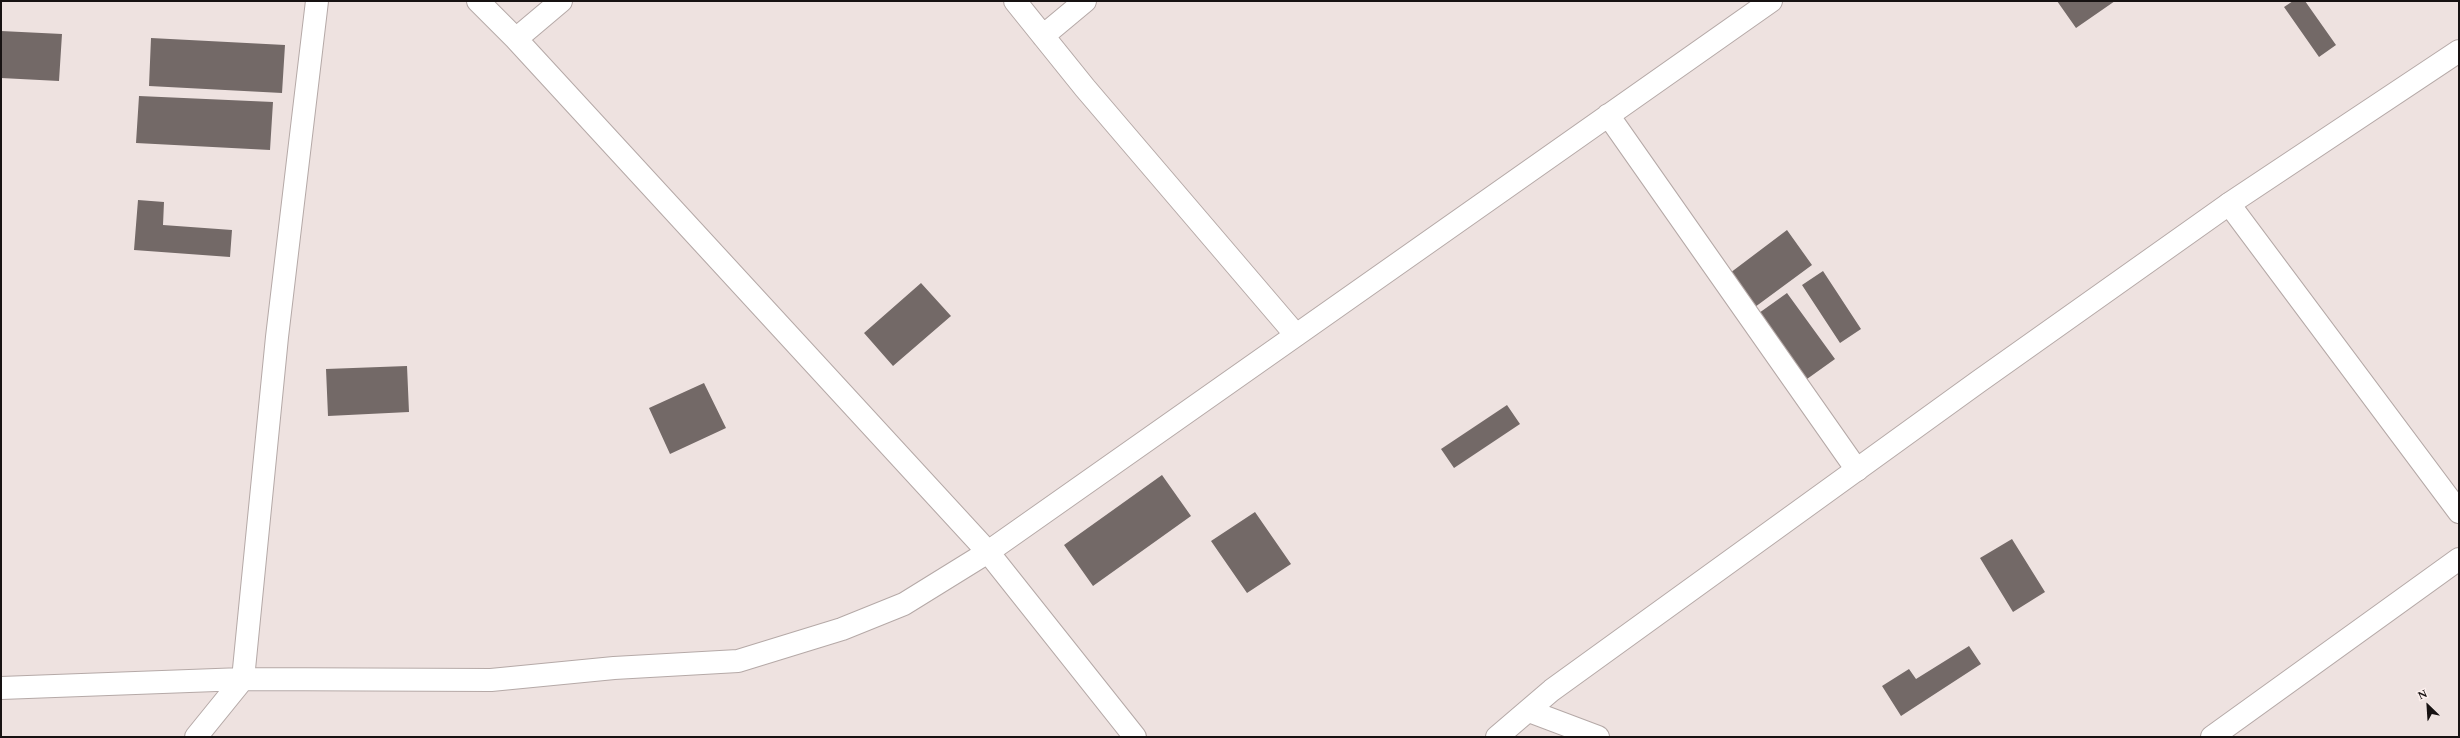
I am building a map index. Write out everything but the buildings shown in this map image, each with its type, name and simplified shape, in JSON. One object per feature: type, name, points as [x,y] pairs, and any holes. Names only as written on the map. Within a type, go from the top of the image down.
[{"type":"street","points":[[196,737],[243,679],[278,337],[317,1]]},
{"type":"street","points":[[478,1],[516,39],[988,552],[1135,737]]},
{"type":"street","points":[[516,39],[561,1]]},
{"type":"street","points":[[1015,1],[1296,335]]},
{"type":"street","points":[[1043,36],[1085,1]]},
{"type":"street","points":[[1,688],[243,679],[491,680],[614,668],[738,661],[842,629],[904,604],[988,552],[1771,1]]},
{"type":"street","points":[[1497,737],[1552,690],[2229,204],[2459,51]]},
{"type":"street","points":[[1608,115],[1857,470]]},
{"type":"street","points":[[2229,204],[2459,512]]},
{"type":"street","points":[[2212,737],[2459,559]]},
{"type":"street","points":[[1529,711],[1598,737]]}]
